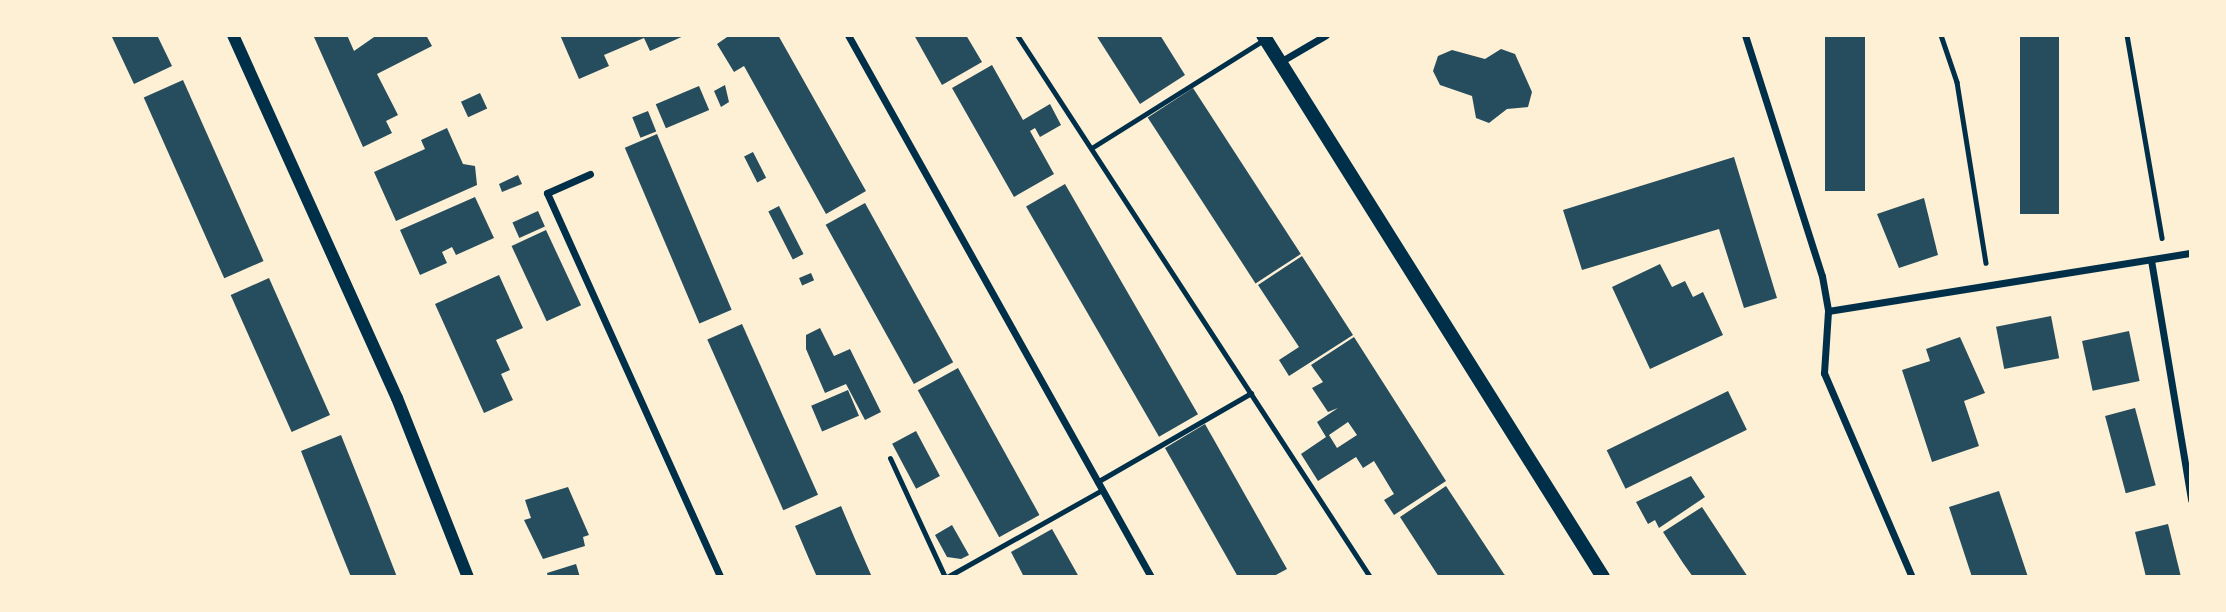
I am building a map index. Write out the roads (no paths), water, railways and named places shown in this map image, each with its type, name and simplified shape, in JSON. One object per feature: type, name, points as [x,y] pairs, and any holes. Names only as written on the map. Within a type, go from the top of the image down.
[{"type":"main road","points":[[1264,37],[1603,577]]},
{"type":"street","points":[[233,35],[397,398],[468,577]]},
{"type":"street","points":[[848,35],[1151,577]]},
{"type":"street","points":[[1280,62],[1326,35]]},
{"type":"street","points":[[1745,35],[1828,311],[1824,373],[1912,577]]},
{"type":"street","points":[[590,174],[547,193],[720,577]]},
{"type":"street","points":[[1828,311],[1991,289],[2191,253]]},
{"type":"street","points":[[2151,260],[2191,500]]},
{"type":"lane","points":[[1017,35],[1093,147],[1370,577]]},
{"type":"lane","points":[[1093,147],[1264,37]]},
{"type":"lane","points":[[1097,482],[1251,393]]},
{"type":"lane","points":[[890,458],[946,577],[1102,490]]}]
